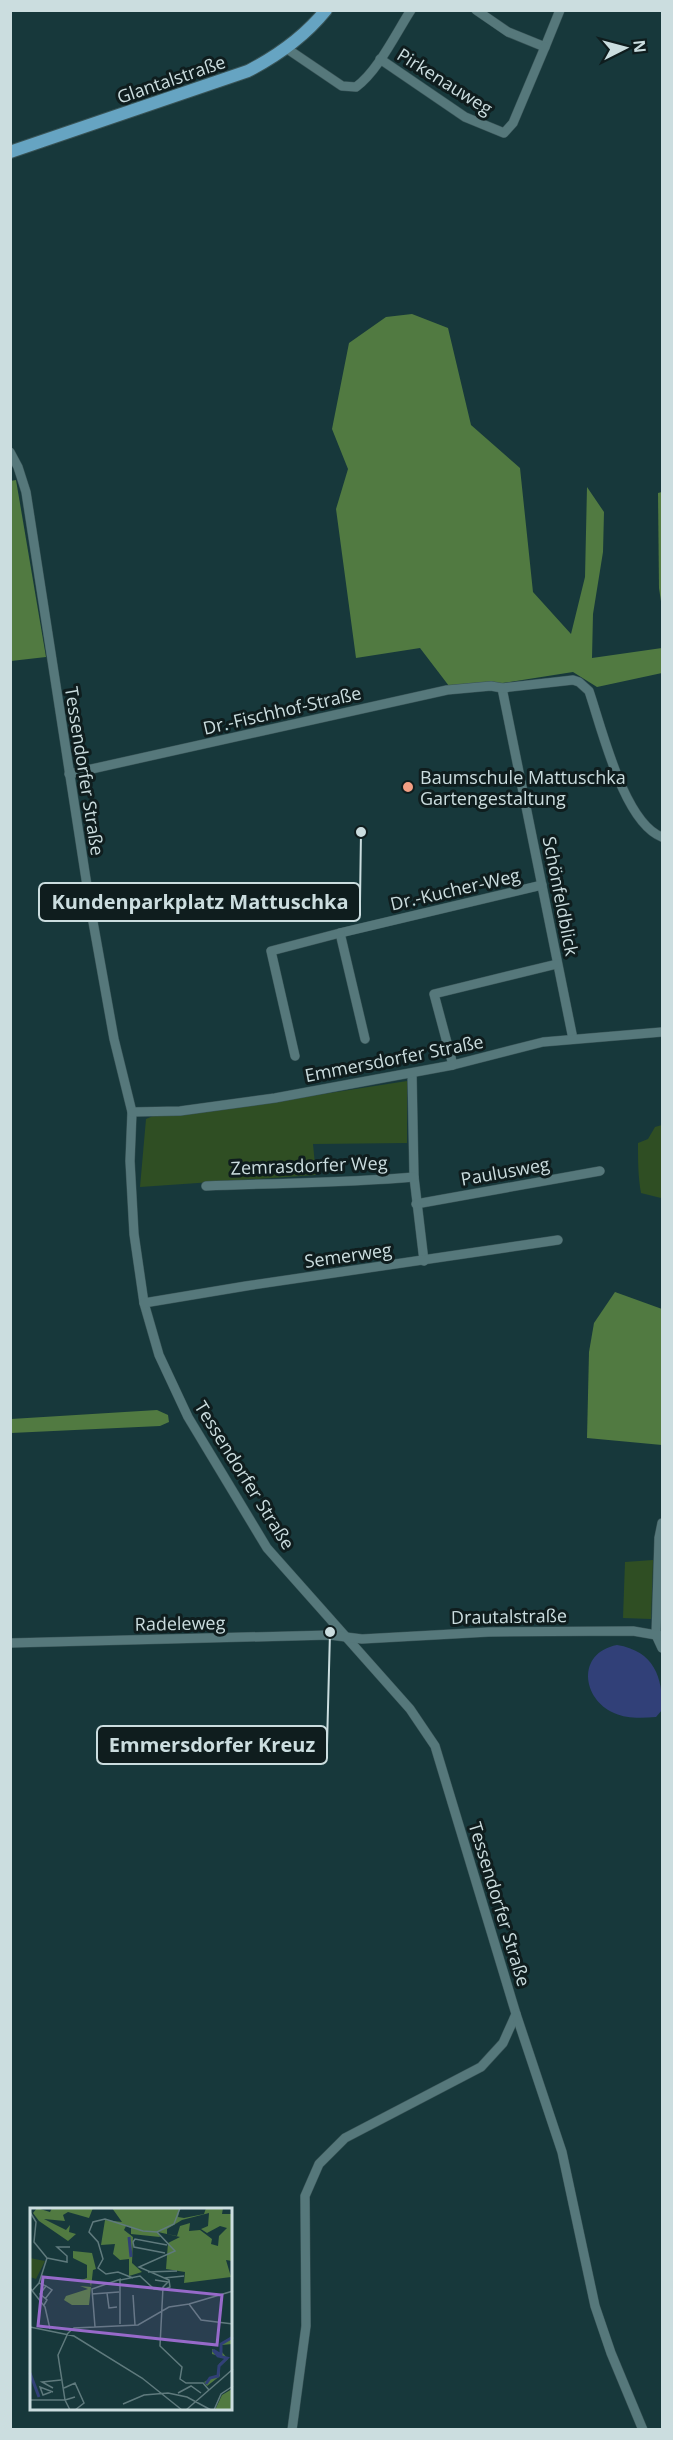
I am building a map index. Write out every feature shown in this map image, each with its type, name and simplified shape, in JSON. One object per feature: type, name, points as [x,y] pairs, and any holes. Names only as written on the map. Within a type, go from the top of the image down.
[{"type":"main road","name":"Glantalstraße","points":[[10,153],[268,61],[315,24],[326,10]]},
{"type":"street","points":[[286,48],[342,86],[350,88],[363,83],[411,10]]},
{"type":"street","points":[[476,10],[508,32],[545,47],[560,10]]},
{"type":"street","name":"Pirkenauweg","points":[[380,59],[465,117],[504,134],[513,123],[545,47]]},
{"type":"street","name":"Tessendorfer Straße","points":[[10,452],[18,467],[26,492],[69,774],[112,1028],[132,1112],[130,1161],[134,1234],[144,1303],[159,1355],[188,1417],[267,1548],[416,1717],[435,1746],[516,2014],[503,2043],[481,2067],[345,2138],[320,2164],[305,2196],[306,2326],[292,2430]]},
{"type":"street","name":"Dr.-Fischhof-Straße","points":[[69,774],[447,690],[491,686],[502,688],[567,680],[579,682],[589,691],[615,769],[634,812],[648,828],[663,837]]},
{"type":"street","name":"Schönfeldblick","points":[[502,688],[573,1039]]},
{"type":"street","name":"Dr.-Kucher-Weg","points":[[295,1056],[271,951],[542,885]]},
{"type":"street","points":[[340,933],[364,1039]]},
{"type":"street","points":[[453,1065],[434,994],[557,964]]},
{"type":"street","name":"Emmersdorfer Straße","points":[[132,1112],[208,1108],[275,1098],[453,1065],[543,1042],[663,1032]]},
{"type":"street","points":[[412,1073],[414,1177],[424,1261]]},
{"type":"street","name":"Paulusweg","points":[[416,1204],[600,1171]]},
{"type":"street","name":"Zemrasdorfer Weg","points":[[206,1186],[365,1181],[414,1177]]},
{"type":"street","name":"Semerweg","points":[[144,1303],[558,1240]]},
{"type":"street","points":[[663,1523],[659,1538],[659,1636],[663,1648]]},
{"type":"street","name":"Drautalstraße","points":[[349,1639],[501,1632],[633,1631],[659,1636]]},
{"type":"street","name":"Radeleweg","points":[[10,1643],[330,1635],[349,1639]]},
{"type":"street","points":[[516,2014],[562,2152],[595,2306],[611,2353],[643,2430]]},
{"type":"green space","points":[[412,314],[448,328],[471,425],[520,468],[533,592],[571,634],[585,577],[587,487],[604,512],[603,552],[593,614],[592,658],[662,648],[662,673],[597,687],[573,672],[503,683],[449,686],[420,648],[356,658],[336,509],[348,469],[332,429],[349,343],[386,317]]},
{"type":"green space","points":[[16,480],[46,657],[11,661],[10,481]]},
{"type":"green space","points":[[662,492],[662,608],[659,588],[658,493]]},
{"type":"green space","points":[[407,1081],[407,1143],[313,1144],[316,1175],[140,1187],[146,1119],[153,1116],[207,1112]]},
{"type":"green space","points":[[662,1125],[661,1198],[641,1193],[638,1143],[648,1139],[655,1127]]},
{"type":"green space","points":[[615,1292],[662,1309],[662,1445],[587,1438],[589,1352],[594,1323]]},
{"type":"green space","points":[[157,1410],[168,1415],[169,1422],[160,1426],[11,1433],[11,1419]]},
{"type":"green space","points":[[653,1560],[651,1619],[623,1618],[625,1562]]},
{"type":"water","points":[[617,1645],[640,1653],[654,1667],[662,1698],[662,1710],[656,1717],[635,1718],[619,1715],[603,1706],[595,1698],[588,1677],[590,1666],[595,1657],[604,1650]]},
{"type":"place","name":"Baumschule Mattuschka Gartengestaltung","points":[[408,787]]},
{"type":"place","name":"Kundenparkplatz Mattuschka","points":[[361,832]]},
{"type":"place","name":"Emmersdorfer Kreuz","points":[[330,1632]]}]
